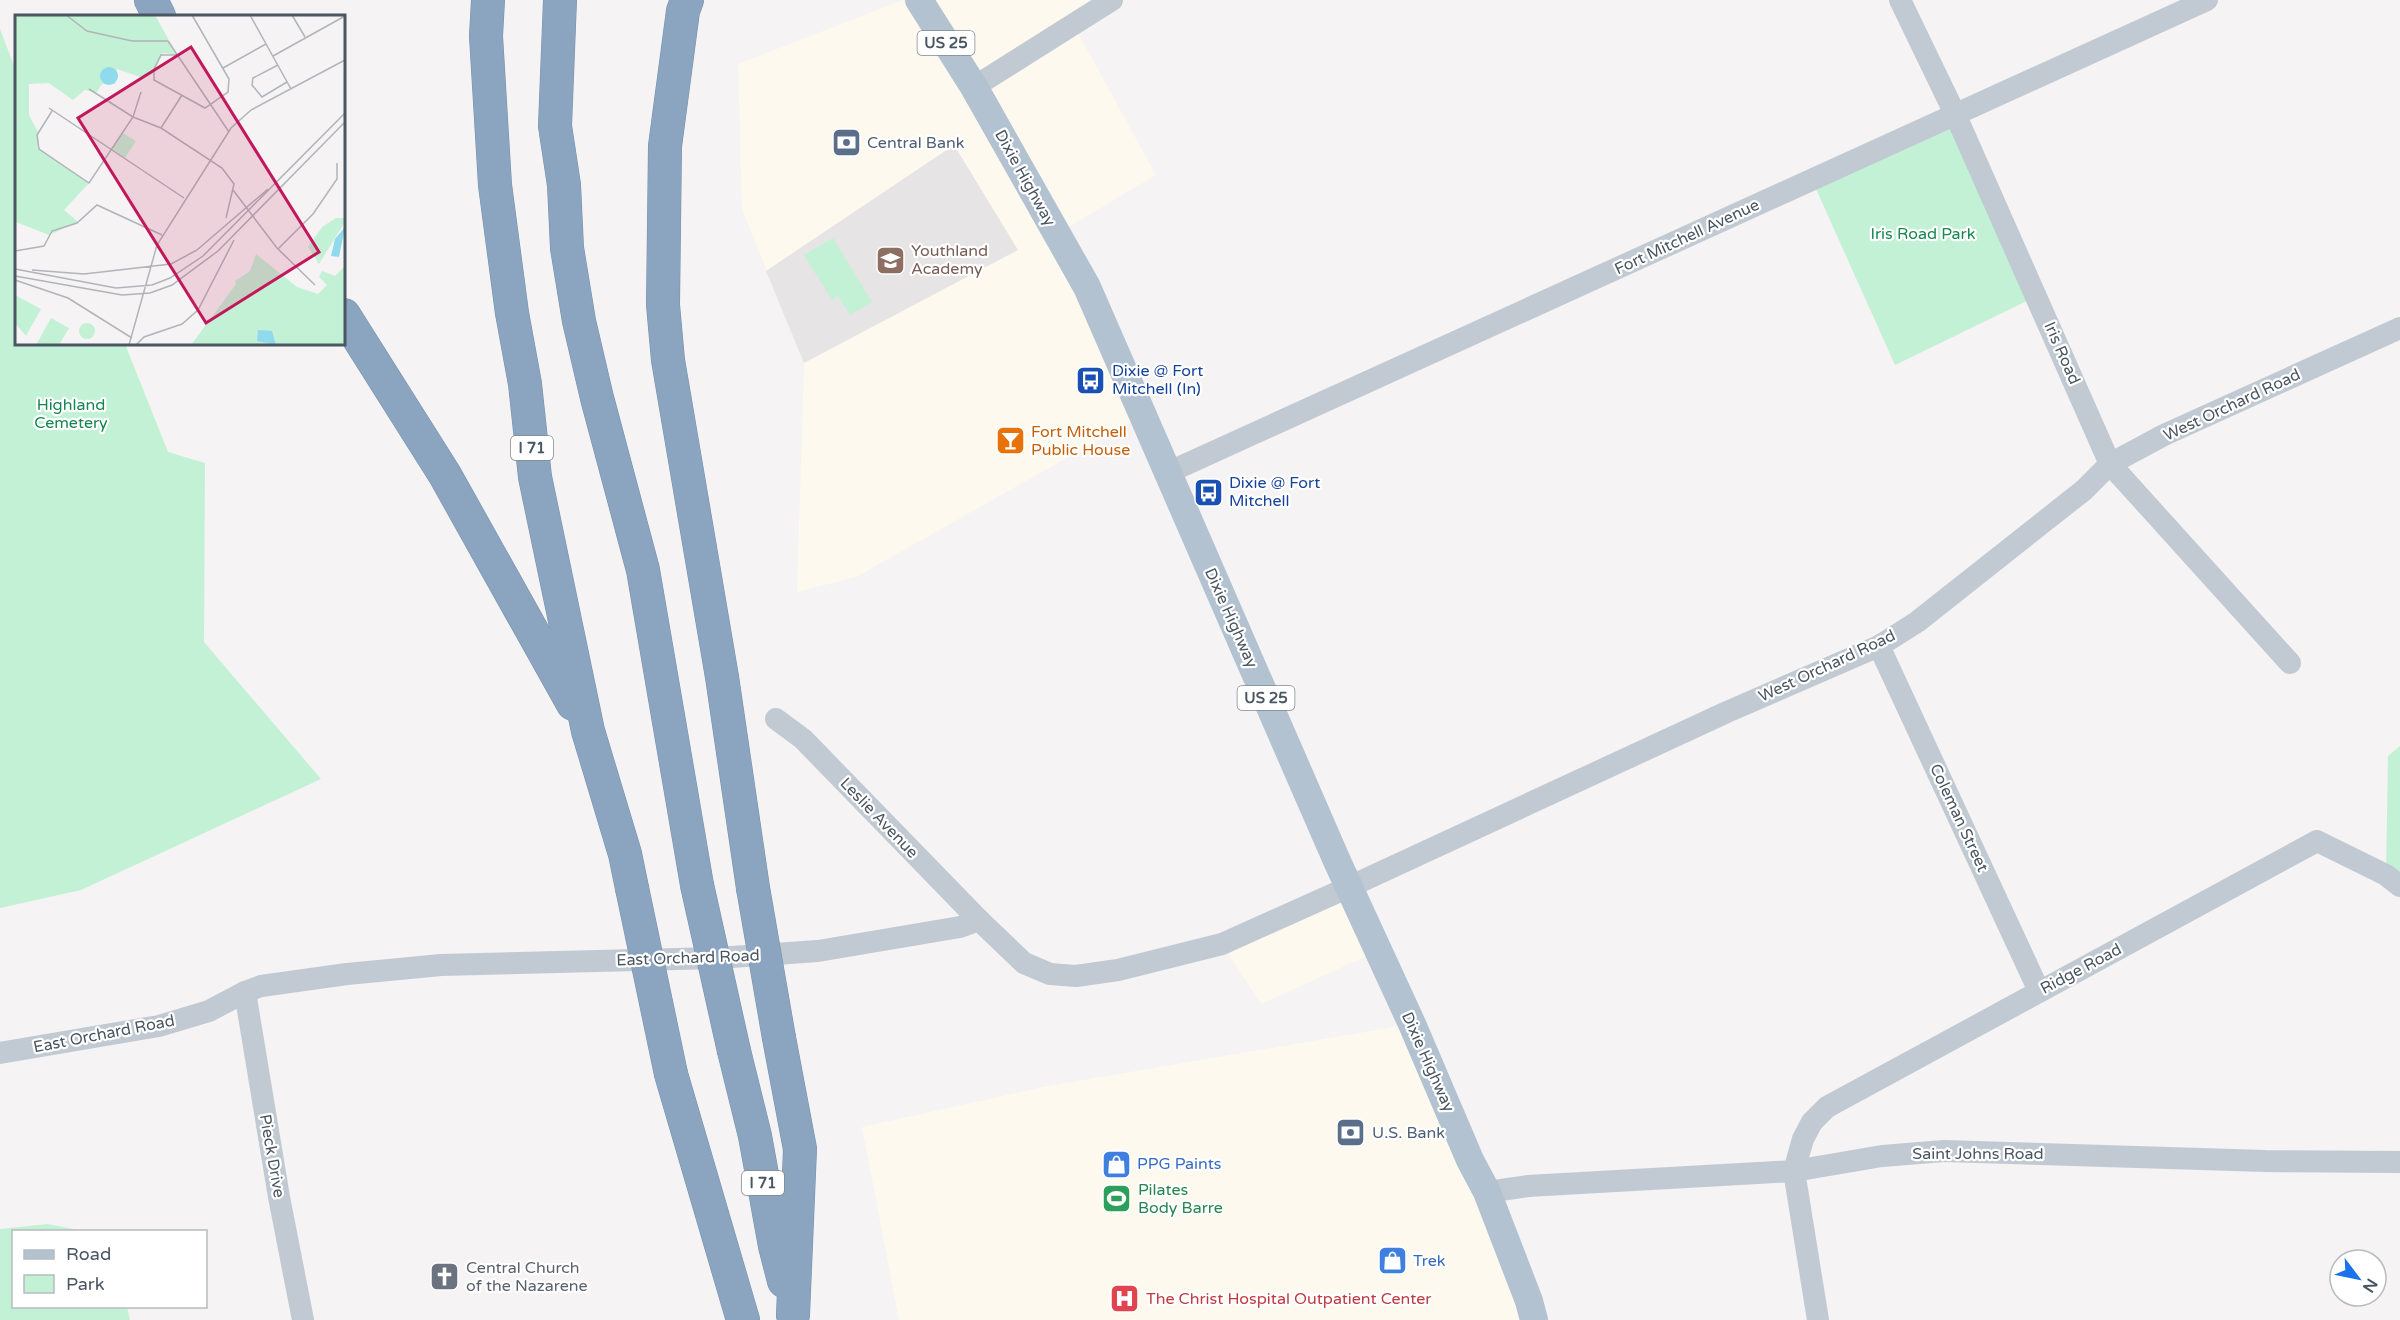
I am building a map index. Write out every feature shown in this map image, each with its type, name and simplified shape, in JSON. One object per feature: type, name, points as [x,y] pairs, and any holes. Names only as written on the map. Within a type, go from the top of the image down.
[{"type":"highway","points":[[151,0],[158,15]]},
{"type":"highway","name":"I 71","points":[[488,0],[486,36],[495,185],[525,384],[536,477],[588,731],[625,854],[671,1074],[742,1320]]},
{"type":"highway","name":"I 71","points":[[560,0],[555,126],[564,185],[567,248],[574,290],[597,398],[643,570],[697,885],[755,1136],[775,1246],[794,1317]]},
{"type":"highway","points":[[687,4],[665,146],[663,305],[668,360],[722,677],[753,888],[778,1038],[800,1149],[794,1317]]},
{"type":"highway","points":[[345,317],[445,475],[588,731]]},
{"type":"main road","name":"Dixie Highway","points":[[919,0],[974,87],[1087,287],[1349,888],[1412,1024],[1470,1160],[1487,1192],[1534,1320]]},
{"type":"street","points":[[974,87],[1112,0]]},
{"type":"street","name":"Iris Road","points":[[1900,0],[1956,116],[2110,464],[2290,663]]},
{"type":"street","name":"Fort Mitchell Avenue","points":[[1167,473],[1956,116],[2206,0]]},
{"type":"street","name":"West Orchard Road","points":[[1349,888],[1727,712],[1879,646],[1917,622],[2084,490],[2110,464],[2164,435],[2400,328]]},
{"type":"street","name":"Coleman Street","points":[[1879,646],[2039,991]]},
{"type":"street","name":"Leslie Avenue","points":[[777,719],[803,740],[979,920]]},
{"type":"street","name":"Ridge Road","points":[[1794,1171],[1803,1139],[1812,1122],[1827,1107],[2317,841],[2386,875],[2400,886]]},
{"type":"street","points":[[979,920],[1024,963],[1050,974],[1076,976],[1118,970],[1222,944],[1349,888]]},
{"type":"street","name":"East Orchard Road","points":[[0,1053],[159,1026],[208,1011],[244,992],[261,986],[347,974],[441,965],[717,958],[818,951],[960,927],[979,920]]},
{"type":"street","name":"Pieck Drive","points":[[244,992],[279,1197],[303,1320]]},
{"type":"street","name":"Saint Johns Road","points":[[1487,1192],[1528,1186],[1794,1171],[1882,1156],[1944,1151],[2253,1161],[2400,1162]]},
{"type":"street","points":[[1794,1171],[1818,1320]]},
{"type":"shaded area","points":[[903,0],[1112,0],[1073,24],[1156,175],[1057,234],[1143,415],[856,577],[797,592],[804,363],[742,209],[738,64]]},
{"type":"shaded area","name":"Youthland Academy","points":[[954,145],[1018,250],[804,363],[766,271]]},
{"type":"shaded area","points":[[1349,887],[1378,951],[1261,1004],[1222,944]]},
{"type":"shaded area","points":[[1412,1024],[1534,1320],[899,1320],[862,1127],[1048,1086]]},
{"type":"green space","name":"Highland Cemetery","points":[[0,29],[15,68],[15,345],[125,345],[168,452],[205,463],[204,642],[321,779],[81,890],[0,908]]},
{"type":"green space","name":"Iris Road Park","points":[[1956,116],[2037,296],[1895,365],[1812,180]]},
{"type":"green space","points":[[833,238],[872,302],[850,315],[838,296],[832,300],[804,255]]},
{"type":"green space","points":[[2400,746],[2400,886],[2386,875],[2388,756]]},
{"type":"green space","points":[[48,1224],[78,1230],[12,1230],[12,1308],[127,1308],[130,1320],[0,1320],[0,1229]]},
{"type":"place","name":"Central Bank","points":[[846,143]]},
{"type":"place","name":"Youthland Academy","points":[[890,260]]},
{"type":"place","name":"Dixie @ Fort Mitchell (In)","points":[[1091,380]]},
{"type":"place","name":"Fort Mitchell Public House","points":[[1010,441]]},
{"type":"place","name":"Dixie @ Fort Mitchell","points":[[1208,492]]},
{"type":"place","name":"U.S. Bank","points":[[1351,1133]]},
{"type":"place","name":"PPG Paints","points":[[1116,1164]]},
{"type":"place","name":"Pilates Body Barre","points":[[1117,1199]]},
{"type":"place","name":"Trek","points":[[1392,1261]]},
{"type":"place","name":"Central Church of the Nazarene","points":[[445,1277]]},
{"type":"place","name":"The Christ Hospital Outpatient Center","points":[[1125,1299]]}]
